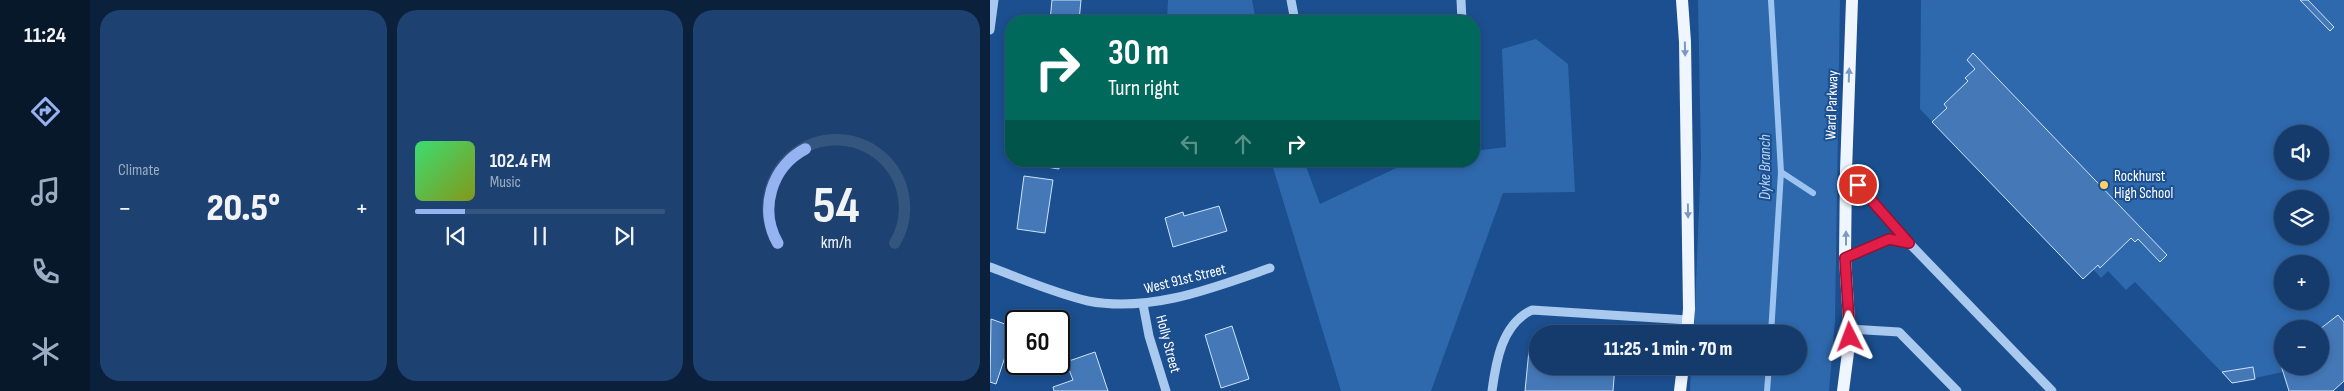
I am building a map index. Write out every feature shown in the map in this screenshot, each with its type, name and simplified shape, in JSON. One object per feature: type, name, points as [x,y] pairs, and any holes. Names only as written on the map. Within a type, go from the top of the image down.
[{"type":"main road","points":[[1682,0],[1686,61],[1688,325]]},
{"type":"main road","name":"Ward Parkway","points":[[1843,391],[1850,329],[1845,258],[1852,0]]},
{"type":"main road","points":[[1680,391],[1682,375]]},
{"type":"street","points":[[990,30],[994,0]]},
{"type":"street","points":[[1291,0],[1294,15]]},
{"type":"street","points":[[1461,0],[1462,15]]},
{"type":"street","points":[[1846,171],[1909,243],[2052,391]]},
{"type":"street","points":[[1845,258],[1889,239],[1909,243]]},
{"type":"street","name":"West 91st Street","points":[[990,267],[1057,292],[1088,301],[1143,304],[1212,289],[1270,268]]},
{"type":"street","name":"Holly Street","points":[[1143,304],[1149,336],[1166,391]]},
{"type":"street","points":[[1492,391],[1496,361],[1513,324],[1521,316],[1532,310],[1688,320]]},
{"type":"street","points":[[1850,329],[1899,332],[1957,391]]},
{"type":"shaded area","points":[[1168,0],[1252,0],[1255,15],[1167,15]]},
{"type":"shaded area","points":[[1698,0],[1840,0],[1835,321],[1829,391],[1690,391],[1691,375],[1807,375],[1807,325],[1694,325],[1701,158]]},
{"type":"shaded area","name":"Rockhurst High School","points":[[1921,0],[2344,0],[2344,381],[2333,391],[2289,391],[2284,375],[2329,375],[2329,320],[2274,320],[2274,374],[2232,383],[2135,282],[2126,290],[2108,271],[2101,278],[2093,269],[2083,279],[1920,109]]},
{"type":"shaded area","points":[[1536,39],[1568,64],[1575,192],[1503,193],[1431,391],[1341,391],[1273,167],[1306,167],[1320,204],[1398,167],[1480,167],[1480,150],[1506,147],[1502,49]]},
{"type":"building","points":[[1052,0],[1081,0],[1080,15],[1051,15]]},
{"type":"building","points":[[2300,0],[2308,0],[2334,27],[2330,31]]},
{"type":"building","points":[[1973,53],[2167,255],[2160,262],[2138,239],[2135,242],[2131,238],[2100,268],[2098,265],[2083,279],[1932,122],[1947,108],[1944,104],[1968,81],[1965,78],[1975,69],[1967,60]]},
{"type":"building","points":[[1024,176],[1053,180],[1045,233],[1017,229]]},
{"type":"building","points":[[1219,206],[1227,231],[1173,247],[1165,218],[1183,212],[1184,216]]},
{"type":"building","points":[[2338,315],[2344,322],[2344,381],[2333,391],[2289,391],[2284,375],[2329,375],[2329,322]]},
{"type":"building","points":[[991,319],[1005,324],[1005,357],[996,384],[990,382]]},
{"type":"building","points":[[1232,326],[1249,379],[1221,388],[1205,335]]},
{"type":"building","points":[[1529,350],[1529,375],[1614,375],[1613,391],[1525,391]]},
{"type":"building","points":[[1095,352],[1108,391],[1054,391],[1053,387],[1073,380],[1070,372],[1070,361]]},
{"type":"building","points":[[2253,367],[2255,379],[2232,383],[2222,372]]},
{"type":"waterway","name":"Dyke Branch","points":[[1771,0],[1781,172],[1772,325]]},
{"type":"waterway","points":[[1781,172],[1813,193]]},
{"type":"waterway","name":"Dyke Branch","points":[[1767,391],[1768,375]]},
{"type":"place","name":"Rockhurst High School","points":[[2104,185]]},
{"type":"route","points":[[1850,337],[1845,258],[1889,239],[1909,243],[1858,185]]}]
